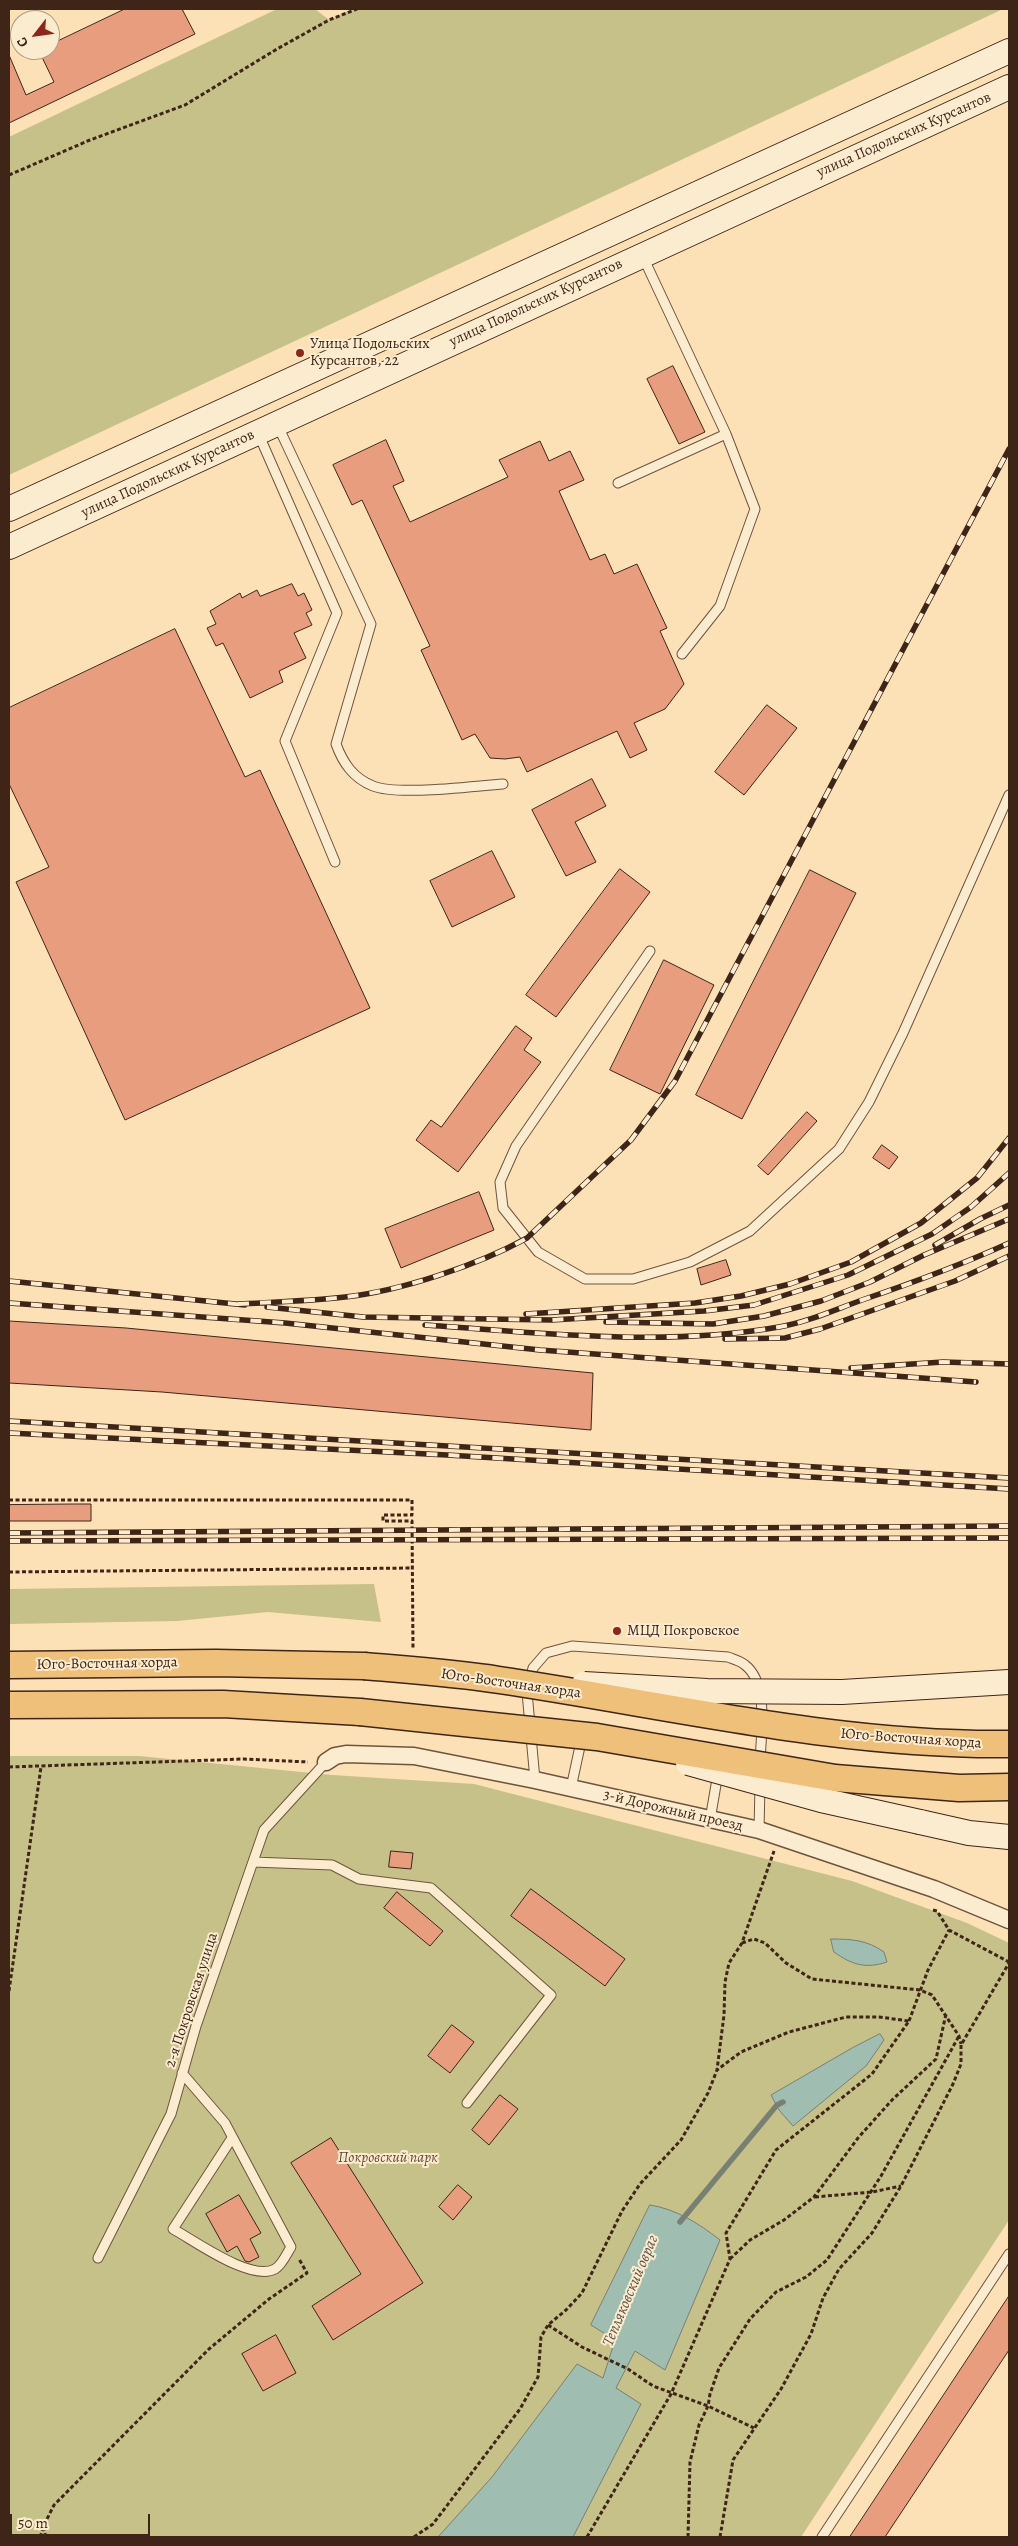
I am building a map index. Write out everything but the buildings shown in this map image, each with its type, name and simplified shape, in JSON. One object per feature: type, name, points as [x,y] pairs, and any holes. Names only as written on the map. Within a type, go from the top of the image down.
[{"type":"main road","name":"улица Подольских Курсантов","points":[[9,509],[1009,51]]},
{"type":"main road","name":"улица Подольских Курсантов","points":[[9,546],[1009,87]]},
{"type":"main road","name":"Юго-Восточная хорда","points":[[9,1665],[216,1663],[364,1666],[498,1680],[841,1735],[968,1744],[1009,1744]]},
{"type":"main road","points":[[498,1680],[707,1691],[833,1692],[1009,1682]]},
{"type":"main road","points":[[9,1705],[224,1704],[360,1712],[597,1737],[835,1778],[960,1788],[1009,1787]]},
{"type":"main road","points":[[597,1737],[821,1800],[969,1833],[1009,1838]]},
{"type":"street","name":"3-й Дорожный проезд","points":[[326,1762],[335,1756],[346,1754],[414,1756],[535,1780],[759,1830],[934,1889],[1009,1920]]},
{"type":"lane","points":[[642,255],[726,434],[755,509],[720,606],[682,654]]},
{"type":"lane","points":[[267,428],[371,624],[336,744],[342,762],[356,776],[373,786],[398,791],[504,784]]},
{"type":"lane","points":[[267,428],[337,613],[285,742],[334,862]]},
{"type":"lane","points":[[618,483],[726,434]]},
{"type":"lane","points":[[650,951],[516,1146],[500,1182],[503,1208],[538,1252],[585,1279],[633,1279],[690,1262],[750,1231],[839,1149],[869,1102],[903,1033],[1009,795]]},
{"type":"lane","points":[[535,1780],[527,1692],[533,1668],[546,1653],[572,1646],[728,1657],[745,1665],[757,1679],[761,1701],[759,1830]]},
{"type":"lane","points":[[571,1788],[584,1728],[721,1754],[710,1820]]},
{"type":"lane","name":"2-я Покровская улица","points":[[98,2258],[170,2114],[196,2026],[264,1830],[326,1762]]},
{"type":"lane","points":[[253,1862],[332,1866],[359,1879],[431,1888],[551,1994],[467,2103]]},
{"type":"lane","points":[[182,2073],[225,2123],[291,2247],[277,2268],[266,2272],[254,2272],[243,2268],[173,2229],[232,2138]]},
{"type":"lane","points":[[822,2537],[1009,2254]]},
{"type":"path","points":[[9,175],[90,140],[185,105],[277,49],[329,20],[357,9]]},
{"type":"path","points":[[9,1500],[54,1502],[412,1500],[412,1515],[383,1515],[383,1521],[412,1521],[413,1568],[9,1572]]},
{"type":"path","points":[[9,1767],[244,1759],[326,1762]]},
{"type":"path","points":[[9,1991],[41,1767]]},
{"type":"path","points":[[414,2537],[433,2524],[520,2409],[538,2377],[541,2337],[548,2324],[566,2310],[582,2293],[622,2211],[640,2184],[681,2140],[708,2093],[717,2070],[724,2015],[725,1982],[729,1963],[742,1943],[774,1850],[783,1853]]},
{"type":"path","points":[[929,1908],[937,1911],[949,1930],[1009,1963],[961,2045]]},
{"type":"path","points":[[730,2259],[726,2233],[776,2150],[872,2074],[909,2021],[920,1990],[949,1930]]},
{"type":"path","points":[[720,2537],[733,2460],[781,2389],[812,2334],[823,2298],[839,2269],[872,2232],[901,2186],[954,2084],[961,2064],[959,2036],[932,1995],[920,1990],[812,1979],[786,1963],[765,1943],[754,1939],[742,1943]]},
{"type":"path","points":[[587,2537],[672,2394],[730,2259],[750,2240],[784,2220],[814,2197],[858,2138],[892,2100],[936,2059],[946,2014]]},
{"type":"path","points":[[717,2070],[741,2052],[789,2032],[846,2017],[879,2017],[909,2021]]},
{"type":"path","points":[[688,2537],[690,2462],[699,2425],[708,2406],[710,2394],[720,2368],[750,2320],[776,2292],[806,2277],[827,2260],[872,2192],[959,2036]]},
{"type":"path","points":[[814,2197],[872,2192],[901,2186]]},
{"type":"path","points":[[40,2537],[54,2505],[208,2349],[268,2299],[306,2273],[291,2247]]},
{"type":"path","points":[[548,2324],[582,2347],[628,2368],[653,2386],[708,2406],[754,2428]]},
{"type":"path","points":[[43,2527],[46,2537]]},
{"type":"green space","points":[[277,9],[315,9],[329,20],[352,9],[1003,9],[9,475],[9,137]]},
{"type":"green space","points":[[374,1584],[381,1622],[268,1612],[177,1621],[9,1624],[9,1589]]},
{"type":"green space","name":"Покровский парк","points":[[9,1756],[139,1756],[332,1775],[474,1784],[852,1881],[967,1923],[1009,1943],[1009,2220],[801,2537],[9,2537]]},
{"type":"water","points":[[831,1939],[853,1940],[872,1945],[884,1952],[887,1962],[872,1965],[853,1963],[834,1952]]},
{"type":"water","points":[[880,2034],[884,2040],[866,2066],[793,2126],[779,2110],[771,2095]]},
{"type":"water","points":[[650,2205],[669,2210],[686,2218],[720,2240],[665,2370],[635,2351],[616,2388],[641,2404],[573,2537],[438,2537],[492,2477],[577,2364],[603,2378],[615,2340],[591,2325]]},
{"type":"waterway","name":"Тепляковский овраг","points":[[680,2222],[777,2105],[783,2102]]},
{"type":"railway","points":[[238,1304],[319,1300],[367,1294],[414,1283],[486,1258],[527,1238],[631,1140],[675,1081],[1009,449]]},
{"type":"railway","points":[[526,1314],[695,1303],[741,1296],[790,1284],[851,1262],[921,1223],[977,1178],[1009,1138]]},
{"type":"railway","points":[[267,1307],[363,1317],[552,1320],[704,1311],[754,1305],[848,1275],[932,1234],[971,1207],[1009,1173]]},
{"type":"railway","points":[[935,1245],[1009,1205]]},
{"type":"railway","points":[[606,1322],[713,1324],[764,1316],[821,1301],[870,1282],[924,1255],[1009,1219]]},
{"type":"railway","points":[[425,1325],[558,1334],[647,1337],[735,1333],[779,1327],[811,1319],[918,1280],[1009,1243]]},
{"type":"railway","points":[[725,1339],[785,1338],[820,1329],[955,1281],[1009,1256]]},
{"type":"railway","points":[[9,1281],[245,1305]]},
{"type":"railway","points":[[9,1303],[285,1323],[540,1350],[976,1382]]},
{"type":"railway","points":[[851,1368],[943,1362],[1009,1364]]},
{"type":"railway","points":[[9,1421],[1009,1478]]},
{"type":"railway","points":[[9,1433],[447,1455],[1009,1489]]},
{"type":"railway","points":[[9,1533],[1009,1526]]},
{"type":"railway","points":[[9,1541],[1009,1538]]},
{"type":"place","name":"Улица Подольских Курсантов, 22","points":[[300,353]]},
{"type":"place","name":"МЦД Покровское","points":[[617,1631]]}]
